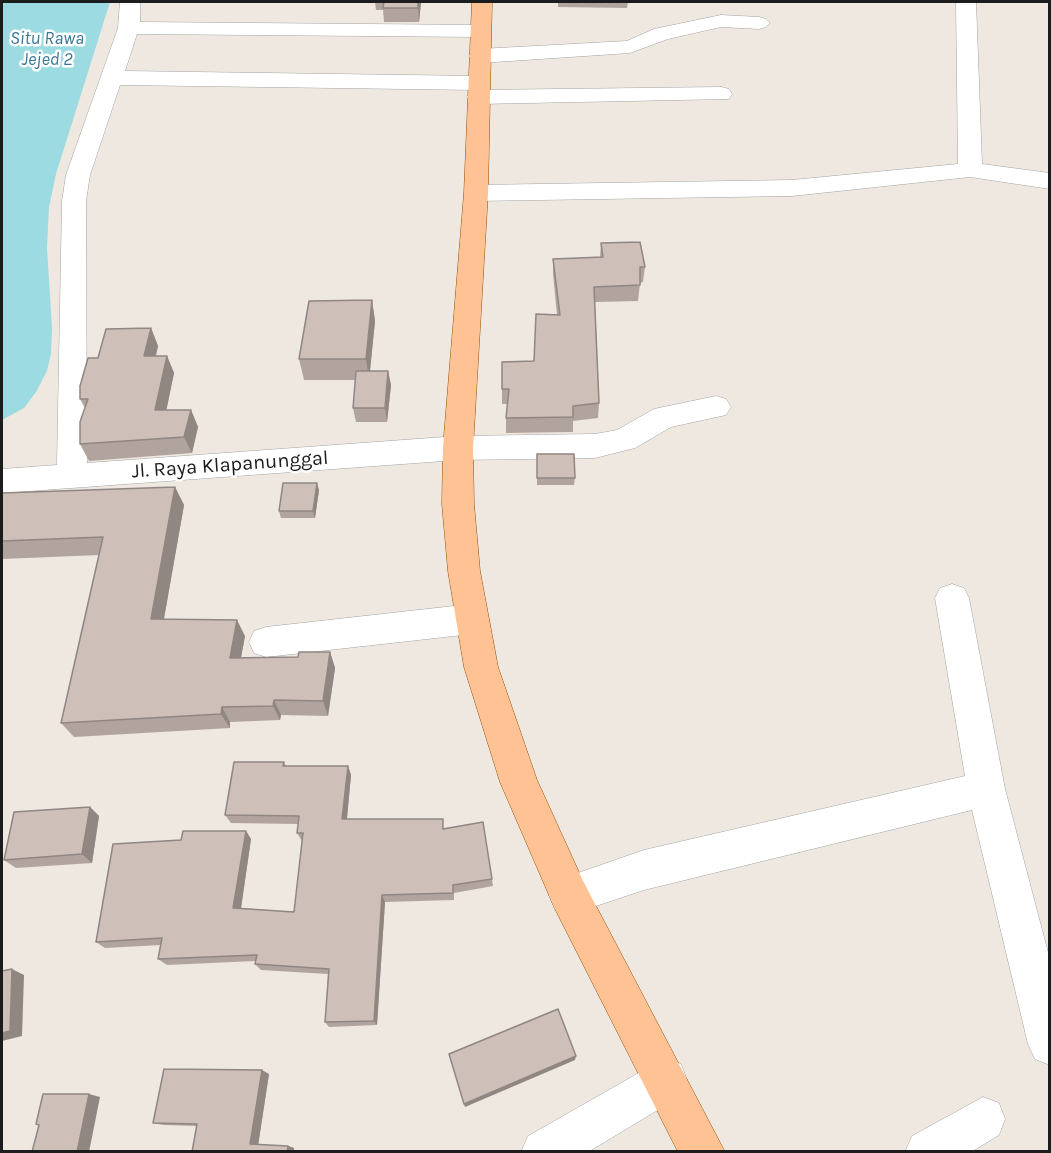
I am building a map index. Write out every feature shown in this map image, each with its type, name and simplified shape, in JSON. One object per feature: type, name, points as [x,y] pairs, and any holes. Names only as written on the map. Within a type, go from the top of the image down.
[{"type":"main road","points":[[480,54],[476,192],[458,448],[458,504],[464,571],[481,667],[497,723],[519,782],[569,895],[702,1152]]},
{"type":"street","points":[[72,476],[74,201],[78,175],[129,28],[130,2]]},
{"type":"street","points":[[966,2],[970,170]]},
{"type":"street","points":[[113,78],[480,54],[630,47],[662,34],[721,21],[759,23]]},
{"type":"street","points":[[129,28],[480,54],[721,94]]},
{"type":"street","points":[[476,192],[792,188],[970,170],[1050,181]]},
{"type":"street","name":"Jl. Raya Klapanunggal","points":[[2,481],[458,448],[611,445],[664,417],[716,407]]},
{"type":"street","points":[[952,598],[986,789],[1050,1044]]},
{"type":"street","points":[[266,642],[472,619]]},
{"type":"street","points":[[569,895],[644,870],[986,789]]},
{"type":"street","points":[[544,1152],[665,1080]]},
{"type":"street","points":[[928,1152],[983,1119]]},
{"type":"water","name":"Situ Rawa Jejed 2","points":[[2,2],[110,2],[56,174],[49,207],[47,248],[52,328],[51,353],[47,371],[24,408],[2,420]]},
{"type":"building","points":[[384,2],[418,2],[418,8],[383,8]]},
{"type":"building","points":[[640,242],[645,267],[640,267],[640,285],[594,287],[599,403],[573,406],[573,417],[506,418],[509,389],[502,389],[502,362],[534,361],[536,314],[560,315],[553,259],[603,257],[601,243]]},
{"type":"building","points":[[372,300],[366,359],[299,359],[309,301]]},
{"type":"building","points":[[151,328],[144,356],[167,356],[155,410],[191,410],[184,437],[80,444],[80,422],[88,399],[80,399],[80,386],[88,358],[98,358],[106,329]]},
{"type":"building","points":[[356,371],[388,371],[385,408],[353,408]]},
{"type":"building","points":[[537,454],[574,454],[575,478],[537,478]]},
{"type":"building","points":[[283,483],[317,483],[313,511],[279,511]]},
{"type":"building","points":[[175,487],[151,619],[237,620],[230,658],[298,657],[299,652],[330,652],[323,701],[274,700],[273,706],[222,707],[221,714],[61,723],[103,537],[2,541],[2,493]]},
{"type":"building","points":[[234,762],[284,762],[283,766],[348,766],[342,819],[443,819],[443,829],[483,822],[492,879],[453,885],[453,893],[382,895],[374,1021],[325,1022],[329,969],[255,964],[257,955],[158,959],[162,938],[96,942],[113,844],[181,840],[183,831],[246,831],[233,908],[294,912],[303,833],[297,833],[299,816],[225,815]]},
{"type":"building","points":[[90,807],[82,854],[4,860],[14,812]]},
{"type":"building","points":[[12,969],[10,1031],[2,1033],[2,971]]},
{"type":"building","points":[[558,1009],[576,1056],[464,1104],[449,1054]]},
{"type":"building","points":[[164,1069],[262,1070],[250,1144],[288,1146],[287,1152],[192,1152],[197,1124],[153,1123]]},
{"type":"building","points":[[43,1094],[89,1094],[77,1152],[32,1152],[39,1125],[36,1124]]}]
